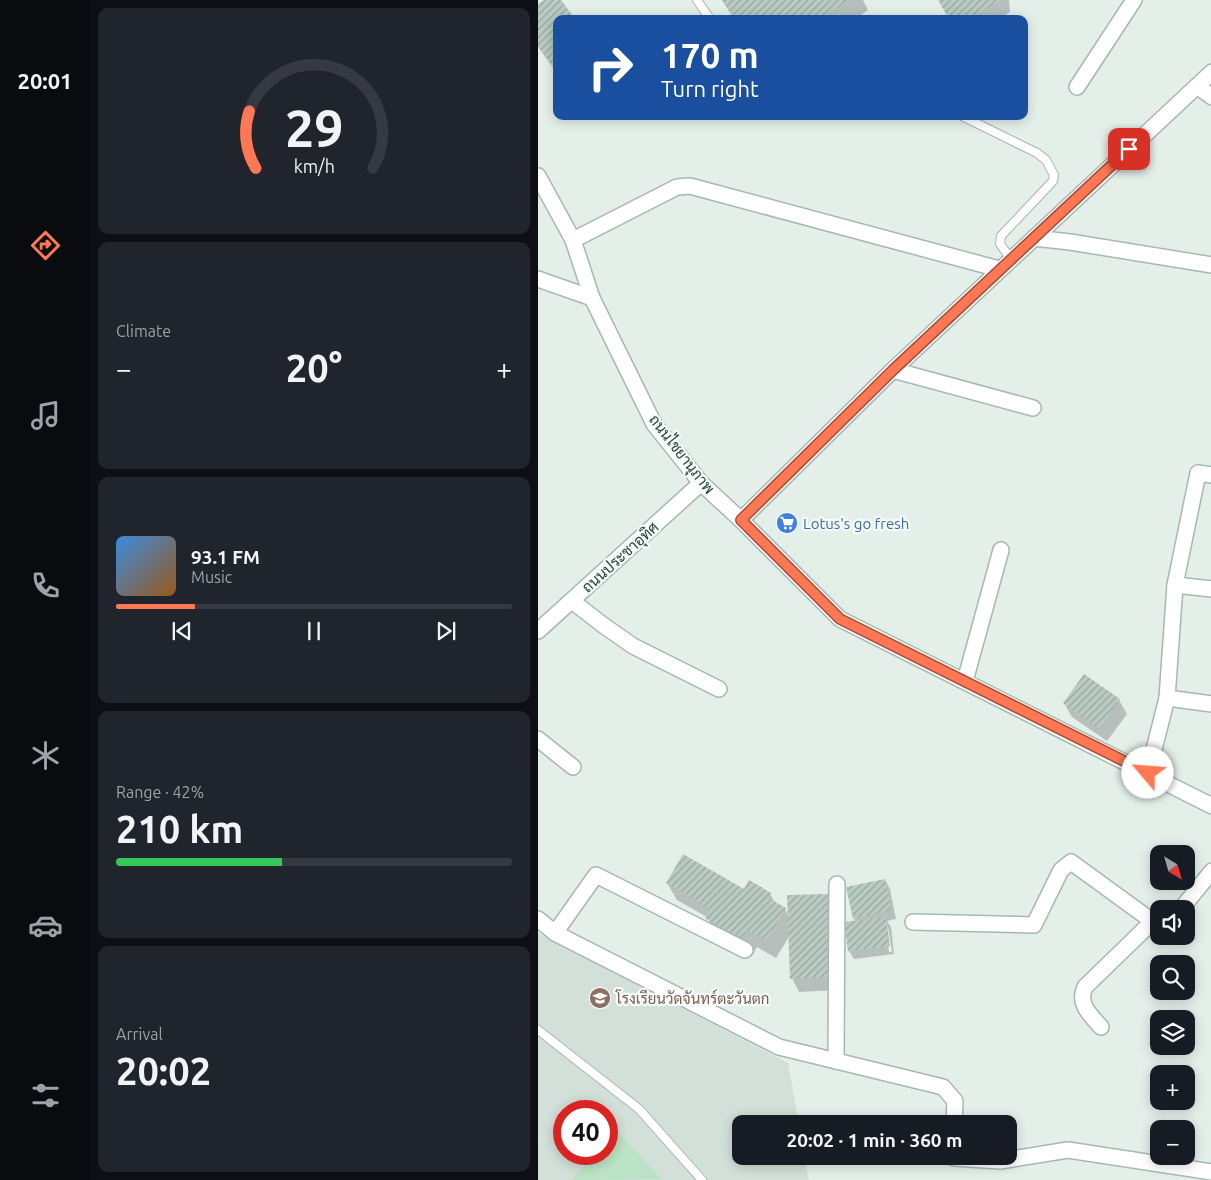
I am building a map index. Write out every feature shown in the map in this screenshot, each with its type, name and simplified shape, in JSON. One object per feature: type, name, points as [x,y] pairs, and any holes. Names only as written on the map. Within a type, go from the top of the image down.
[{"type":"street","points":[[1077,86],[1134,0]]},
{"type":"street","points":[[741,520],[893,370],[1212,72]]},
{"type":"street","points":[[1197,86],[1212,97]]},
{"type":"street","name":"ถนนไชยานุภาพ","points":[[538,176],[573,240],[592,298],[654,424],[701,483],[741,520],[840,619],[1212,806]]},
{"type":"street","points":[[573,240],[677,187],[690,186],[999,270]]},
{"type":"street","points":[[1034,238],[1212,264]]},
{"type":"street","points":[[538,279],[592,298]]},
{"type":"street","points":[[893,370],[1033,408]]},
{"type":"street","points":[[1148,773],[1166,698],[1175,585],[1198,473],[1212,475]]},
{"type":"street","name":"ถนนประชาอุทิศ","points":[[538,631],[701,483]]},
{"type":"street","points":[[965,681],[1001,550]]},
{"type":"street","points":[[1175,585],[1212,589]]},
{"type":"street","points":[[572,601],[633,646],[718,689]]},
{"type":"street","points":[[1166,698],[1212,704]]},
{"type":"street","points":[[538,739],[573,767]]},
{"type":"street","points":[[914,922],[1034,925],[1061,870],[1071,862],[1150,920]]},
{"type":"street","points":[[1188,900],[1212,871]]},
{"type":"street","points":[[555,933],[596,875],[745,950]]},
{"type":"street","points":[[836,1061],[837,884]]},
{"type":"street","points":[[538,919],[555,933],[779,1047],[943,1087],[954,1101],[954,1115]]},
{"type":"street","points":[[1100,1027],[1088,1013],[1082,993],[1086,987],[1150,929]]},
{"type":"street","points":[[1017,1158],[1068,1150],[1212,1172]]},
{"type":"lane","points":[[697,0],[707,15]]},
{"type":"lane","points":[[970,120],[1037,153],[1046,160],[1054,175],[1053,181],[1001,236],[1000,244],[1011,259]]},
{"type":"lane","points":[[538,1030],[639,1109],[702,1180]]},
{"type":"shaded area","name":"โรงเรียนวัดจันทร์ตะวันตก","points":[[538,933],[788,1063],[797,1115],[732,1115],[732,1165],[806,1165],[809,1180],[538,1180]]},
{"type":"green space","points":[[618,1135],[662,1179],[570,1180],[586,1165],[618,1165]]},
{"type":"building","points":[[544,0],[561,0],[572,15],[553,15],[553,67],[538,46],[538,4]]},
{"type":"building","points":[[722,0],[848,0],[826,15],[732,15]]},
{"type":"building","points":[[938,0],[1001,0],[976,15],[947,15]]},
{"type":"building","points":[[1084,674],[1120,699],[1099,729],[1063,703]]},
{"type":"building","points":[[683,854],[744,889],[749,880],[771,893],[768,898],[786,908],[766,941],[747,930],[742,939],[705,918],[710,908],[666,883]]},
{"type":"building","points":[[885,879],[892,910],[853,919],[846,887]]},
{"type":"building","points":[[828,894],[831,977],[790,979],[787,895]]},
{"type":"building","points":[[886,917],[890,946],[848,951],[844,922]]},
{"type":"place","name":"Lotus's go fresh","points":[[787,523]]},
{"type":"place","name":"โรงเรียนวัดจันทร์ตะวันตก","points":[[600,998]]},
{"type":"route","points":[[1129,149],[893,370],[741,520],[840,619],[1148,773]]}]
